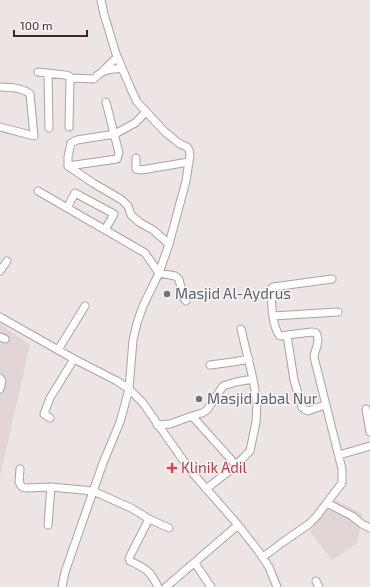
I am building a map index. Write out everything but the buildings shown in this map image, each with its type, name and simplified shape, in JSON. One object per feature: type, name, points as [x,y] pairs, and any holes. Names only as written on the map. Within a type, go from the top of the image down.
[{"type":"street","points":[[62,587],[68,564],[93,491],[120,422],[129,389],[133,340],[137,323],[170,244],[186,181],[190,155],[187,147],[180,144],[165,132],[137,102],[117,57],[101,0]]},
{"type":"street","points":[[38,72],[66,74],[70,78],[94,79],[117,57]]},
{"type":"street","points":[[102,72],[122,68]]},
{"type":"street","points":[[48,73],[49,128]]},
{"type":"street","points":[[69,127],[70,78]]},
{"type":"street","points":[[0,87],[9,87],[27,91],[30,94],[34,136],[0,127]]},
{"type":"street","points":[[68,166],[117,159],[119,153],[106,102]]},
{"type":"street","points":[[68,166],[68,157],[72,143],[77,140],[114,134],[135,123],[146,112]]},
{"type":"street","points":[[136,158],[136,169],[141,170],[189,162]]},
{"type":"street","points":[[68,166],[122,200],[128,206],[132,215],[139,222],[170,244]]},
{"type":"street","points":[[38,191],[145,253],[159,273],[175,276],[179,279],[183,297],[186,301]]},
{"type":"street","points":[[67,208],[75,193],[114,214],[105,230]]},
{"type":"street","points":[[0,271],[7,261]]},
{"type":"street","points":[[263,557],[309,524],[342,483],[342,469],[339,455],[314,357],[318,337],[316,333],[312,332],[281,336],[278,335],[273,316],[271,289],[277,285],[332,279]]},
{"type":"street","points":[[58,350],[85,306]]},
{"type":"street","points":[[273,316],[338,312]]},
{"type":"street","points":[[0,317],[129,389],[143,403],[190,470],[238,525],[263,557],[269,567],[277,587]]},
{"type":"street","points":[[206,489],[236,465],[250,451],[256,422],[257,403],[249,359],[241,329]]},
{"type":"street","points":[[289,334],[294,380],[302,407],[308,411],[326,405]]},
{"type":"street","points":[[50,418],[44,414],[50,398],[74,359]]},
{"type":"street","points":[[210,365],[249,359]]},
{"type":"street","points":[[0,378],[2,381],[0,389]]},
{"type":"street","points":[[157,425],[170,424],[202,413],[207,410],[223,386],[253,379]]},
{"type":"street","points":[[366,409],[370,432]]},
{"type":"street","points":[[192,416],[236,465]]},
{"type":"street","points":[[339,455],[370,446]]},
{"type":"street","points":[[20,469],[19,482],[22,487],[50,487],[93,491],[168,528]]},
{"type":"street","points":[[48,525],[50,487]]},
{"type":"street","points":[[327,503],[348,513],[362,524],[370,528]]},
{"type":"street","points":[[149,519],[129,559],[147,570],[158,587]]},
{"type":"street","points":[[166,587],[238,525]]},
{"type":"street","points":[[195,563],[211,587]]},
{"type":"shaded area","points":[[0,324],[30,345],[0,476]]},
{"type":"shaded area","points":[[333,499],[363,514],[357,543],[332,560],[310,532]]},
{"type":"place","name":"Masjid Al-Aydrus","points":[[167,294]]},
{"type":"place","name":"Masjid Jabal Nur","points":[[199,399]]},
{"type":"place","name":"Klinik Adil","points":[[172,468]]}]
